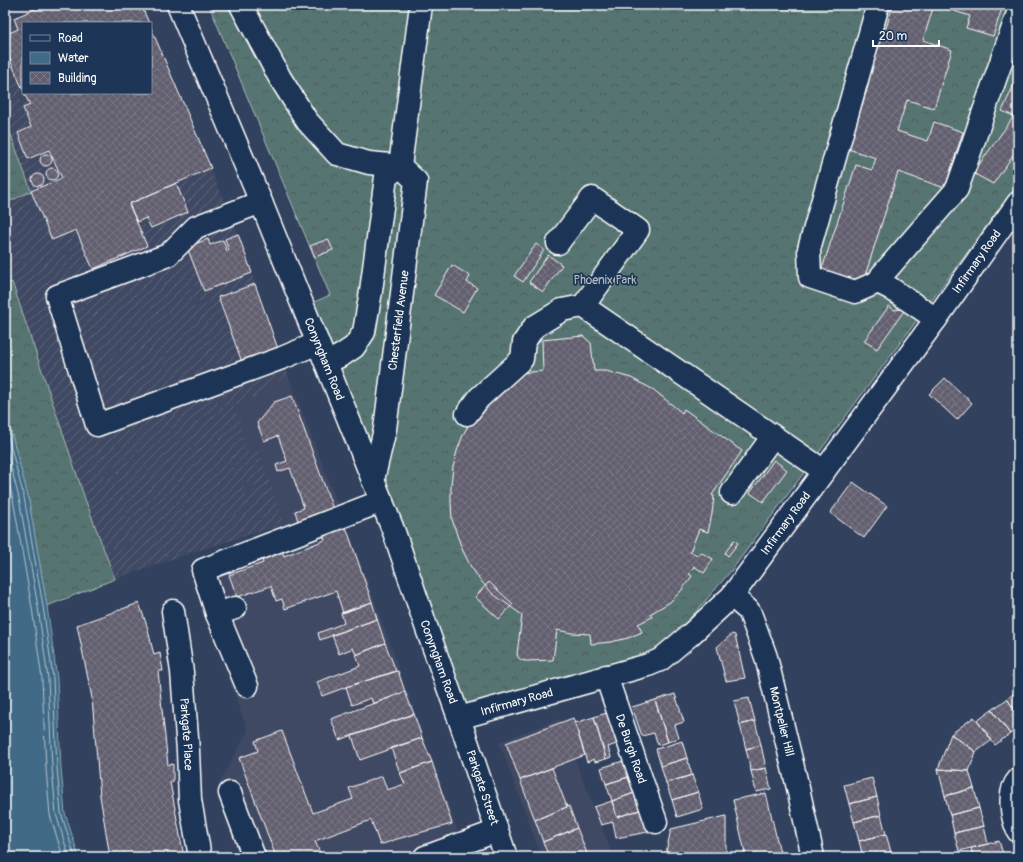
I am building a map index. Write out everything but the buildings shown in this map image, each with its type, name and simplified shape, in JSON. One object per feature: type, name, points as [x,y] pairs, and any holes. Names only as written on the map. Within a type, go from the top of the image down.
[{"type":"main road","name":"Conyngham Road","points":[[178,5],[261,202],[394,532],[459,718]]},
{"type":"main road","points":[[241,5],[280,78],[307,121],[337,154],[369,163],[400,166]]},
{"type":"main road","points":[[326,364],[354,347],[364,332],[386,177],[400,166],[421,5]]},
{"type":"main road","points":[[878,5],[809,249],[810,276],[855,292],[880,278],[957,189],[1018,13]]},
{"type":"main road","name":"Chesterfield Avenue","points":[[373,480],[385,429],[416,181],[400,166]]},
{"type":"main road","points":[[466,414],[479,398],[522,359],[524,342],[534,327],[562,310],[583,306],[638,230],[592,198],[558,243]]},
{"type":"main road","points":[[261,202],[196,227],[168,255],[57,296],[97,425],[282,358],[318,343]]},
{"type":"main road","name":"Infirmary Road","points":[[459,718],[648,665],[660,660],[691,634],[732,596],[936,319],[1018,203]]},
{"type":"main road","points":[[880,278],[890,288],[936,319]]},
{"type":"main road","points":[[583,306],[824,471]]},
{"type":"main road","points":[[732,493],[773,436]]},
{"type":"main road","points":[[247,686],[226,611],[203,570],[382,502]]},
{"type":"main road","name":"Montpelier Hill","points":[[732,596],[750,613],[766,657],[813,857]]},
{"type":"main road","name":"Parkgate Place","points":[[172,610],[182,672],[190,800],[200,857]]},
{"type":"main road","name":"De Burgh Road","points":[[606,676],[656,822]]},
{"type":"main road","name":"Parkgate Street","points":[[459,718],[506,857]]},
{"type":"main road","points":[[1018,780],[1012,796],[1014,822],[1018,831]]},
{"type":"main road","points":[[230,793],[254,857]]},
{"type":"main road","points":[[429,856],[497,831]]},
{"type":"shaded area","points":[[44,5],[141,5],[22,22],[22,94],[152,94],[152,32],[238,234],[288,375],[236,408],[249,453],[258,449],[285,524],[187,554],[115,579],[85,499],[12,282],[5,284],[5,205],[28,194],[5,127],[5,21]]},
{"type":"shaded area","points":[[288,375],[374,599],[467,857],[242,857],[236,842],[219,783],[248,731],[227,675],[239,653],[214,579],[219,569],[293,545],[258,449],[249,453],[236,408]]},
{"type":"shaded area","points":[[559,719],[613,857],[542,857],[499,742]]},
{"type":"green space","name":"Phoenix Park","points":[[209,5],[1018,5],[1018,184],[731,571],[682,628],[625,671],[459,718],[303,307],[330,295]]},
{"type":"green space","points":[[5,118],[31,191],[5,204]]},
{"type":"green space","points":[[12,282],[85,499],[115,579],[47,606],[28,496],[5,409],[5,284]]},
{"type":"water","points":[[5,409],[28,496],[47,606],[57,678],[61,768],[65,813],[79,857],[5,857]]}]
